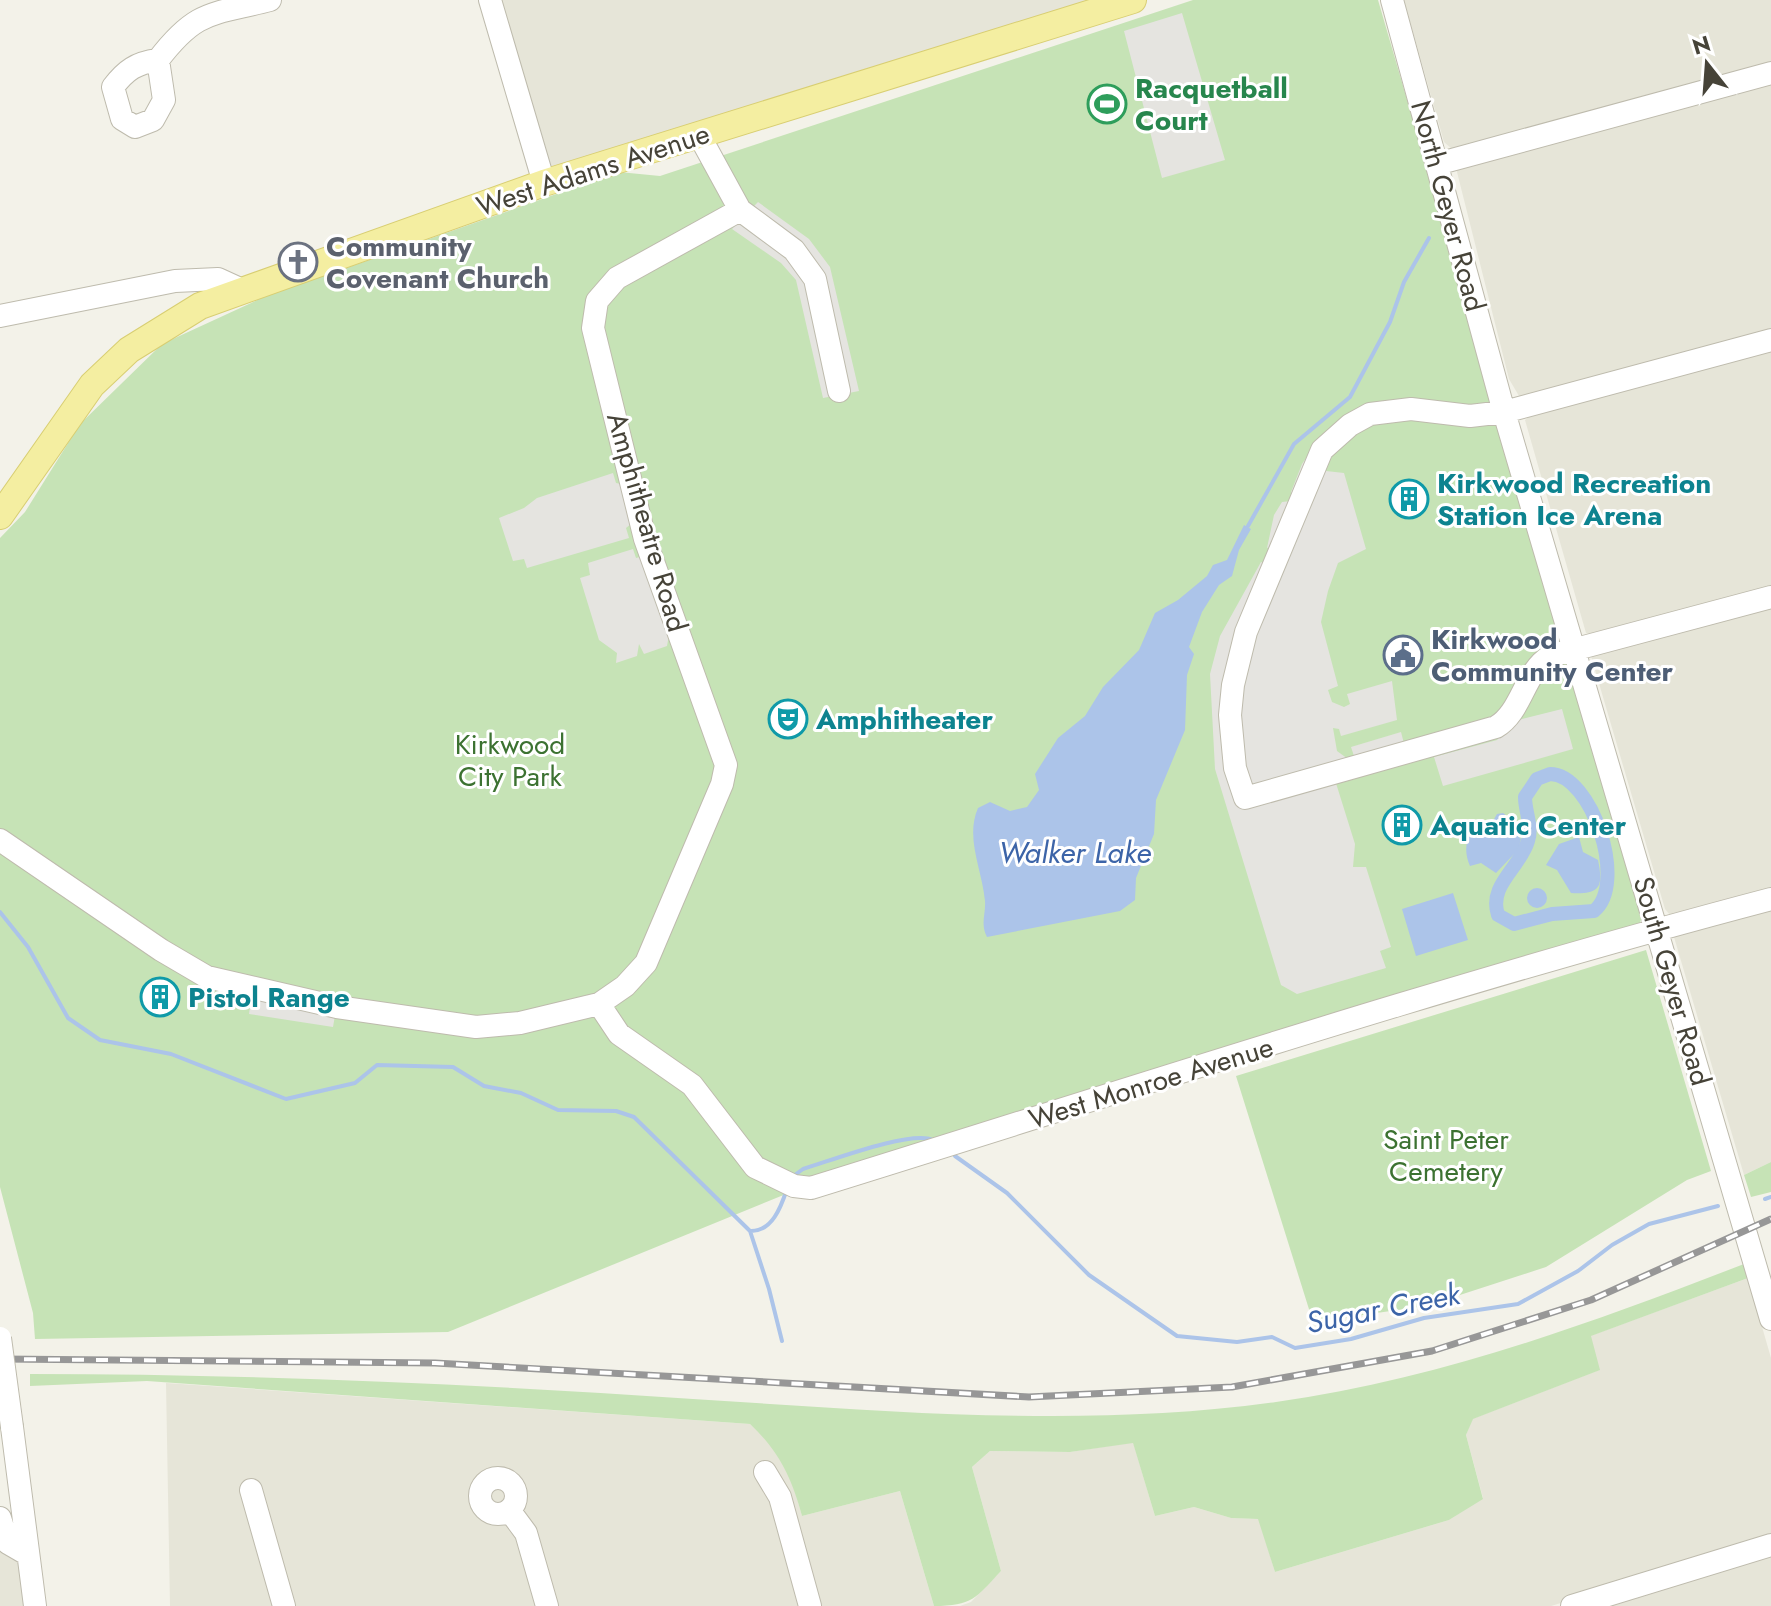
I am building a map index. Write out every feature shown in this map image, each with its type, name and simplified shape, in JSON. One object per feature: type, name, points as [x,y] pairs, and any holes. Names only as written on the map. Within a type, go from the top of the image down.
[{"type":"main road","name":"West Adams Avenue","points":[[0,516],[92,385],[129,350],[188,313],[242,290],[544,183],[1133,0]]},
{"type":"street","points":[[158,60],[180,32],[202,17],[270,0]]},
{"type":"street","points":[[490,0],[544,183]]},
{"type":"street","name":"North Geyer Road","points":[[1392,0],[1504,412]]},
{"type":"street","points":[[1437,164],[1771,73]]},
{"type":"street","points":[[699,135],[740,210],[807,265],[815,279],[839,391]]},
{"type":"street","name":"Amphitheatre Road","points":[[0,840],[161,950],[207,977],[337,1007],[476,1027],[562,1016],[599,1004],[625,986],[646,963],[722,784],[726,765],[645,539],[593,328],[597,301],[617,278],[740,210]]},
{"type":"street","points":[[0,316],[175,281],[218,279],[242,290]]},
{"type":"street","points":[[1771,340],[1504,412],[1470,416],[1411,409],[1370,414],[1350,425],[1322,450],[1246,632],[1230,715],[1235,768],[1245,798],[1496,727],[1506,718],[1539,663],[1574,648],[1771,597]]},
{"type":"street","name":"South Geyer Road","points":[[1504,412],[1656,930],[1765,1273],[1771,1319]]},
{"type":"street","name":"West Monroe Avenue","points":[[599,1004],[619,1034],[692,1085],[755,1167],[794,1186],[811,1188],[1656,930],[1771,899]]},
{"type":"street","points":[[0,1338],[35,1606]]},
{"type":"street","points":[[765,1472],[780,1497],[810,1606]]},
{"type":"street","points":[[251,1490],[284,1606]]},
{"type":"street","points":[[509,1510],[526,1533],[547,1606]]},
{"type":"street","points":[[0,1518],[8,1543],[27,1554]]},
{"type":"street","points":[[1572,1606],[1771,1545]]},
{"type":"shaded area","points":[[495,0],[1093,0],[552,167],[543,161]]},
{"type":"shaded area","points":[[1404,0],[1771,0],[1771,64],[1452,149],[1444,142]]},
{"type":"shaded area","points":[[1182,13],[1225,160],[1162,178],[1124,31]]},
{"type":"shaded area","points":[[1771,82],[1771,331],[1529,396],[1519,396],[1509,379],[1456,168]]},
{"type":"shaded area","points":[[758,202],[809,239],[830,267],[859,391],[823,398],[796,280],[781,263],[732,229]]},
{"type":"shaded area","points":[[1771,351],[1771,588],[1594,635],[1586,633],[1525,420],[1531,415]]},
{"type":"shaded area","points":[[1315,445],[1326,471],[1344,473],[1366,549],[1338,563],[1328,591],[1321,622],[1338,686],[1328,690],[1332,702],[1344,707],[1350,704],[1347,694],[1392,681],[1397,720],[1341,736],[1339,729],[1333,728],[1337,751],[1348,759],[1354,756],[1351,747],[1401,732],[1408,759],[1335,780],[1355,844],[1353,867],[1366,867],[1391,947],[1380,951],[1386,968],[1297,994],[1281,985],[1215,769],[1210,674],[1220,636],[1261,562],[1270,566],[1277,545],[1267,548],[1274,515],[1282,502],[1291,501],[1291,492],[1302,464]]},
{"type":"shaded area","points":[[613,473],[616,483],[621,484],[631,524],[626,528],[629,538],[527,568],[524,559],[513,561],[499,518],[524,508],[537,498]]},
{"type":"shaded area","points":[[633,549],[636,558],[640,557],[669,635],[667,646],[644,654],[639,644],[637,656],[616,663],[617,653],[599,640],[580,578],[590,575],[588,563]]},
{"type":"shaded area","points":[[1771,605],[1771,891],[1677,916],[1670,915],[1665,909],[1591,656]]},
{"type":"shaded area","points":[[1562,709],[1573,749],[1443,786],[1434,757],[1497,740],[1514,721]]},
{"type":"shaded area","points":[[1771,907],[1771,1162],[1744,1175],[1674,937],[1679,931]]},
{"type":"shaded area","points":[[253,985],[338,998],[333,1027],[249,1014]]},
{"type":"shaded area","points":[[1748,1278],[1771,1358],[1771,1538],[1551,1606],[960,1606],[971,1602],[1001,1571],[972,1467],[990,1451],[1070,1452],[1133,1442],[1155,1516],[1194,1507],[1231,1518],[1259,1519],[1275,1572],[1449,1520],[1483,1498],[1466,1435],[1472,1419],[1599,1370],[1590,1336]]},
{"type":"shaded area","points":[[166,1383],[750,1424],[771,1443],[792,1480],[802,1516],[900,1491],[934,1606],[170,1606]]},
{"type":"shaded area","points":[[0,1540],[21,1560],[29,1606],[0,1606]]},
{"type":"shaded area","points":[[1771,1552],[1771,1606],[1598,1606]]},
{"type":"green space","name":"Kirkwood City Park","points":[[1193,0],[1378,0],[1643,910],[1640,924],[818,1181],[448,1332],[35,1339],[33,1313],[0,1187],[0,538],[25,512],[80,424],[162,344],[264,297],[619,172],[660,176]]},
{"type":"green space","name":"Saint Peter Cemetery","points":[[1646,950],[1711,1171],[1687,1180],[1546,1267],[1426,1306],[1313,1322],[1236,1076]]},
{"type":"green space","points":[[1771,1162],[1771,1192],[1751,1197],[1744,1175]]},
{"type":"green space","points":[[1744,1264],[1748,1278],[1591,1336],[1600,1370],[1473,1419],[1466,1435],[1483,1499],[1449,1520],[1275,1572],[1258,1519],[1231,1518],[1194,1507],[1155,1516],[1133,1443],[1070,1452],[990,1451],[972,1467],[1001,1571],[972,1599],[947,1606],[934,1606],[900,1491],[802,1516],[783,1466],[769,1444],[750,1424],[147,1381],[30,1386],[30,1374],[196,1376],[444,1384],[984,1415],[1131,1415],[1203,1410],[1337,1392],[1456,1364],[1572,1328]]},
{"type":"water","name":"Walker Lake","points":[[1244,525],[1251,529],[1239,550],[1232,576],[1219,585],[1202,612],[1189,647],[1194,654],[1187,675],[1185,730],[1156,800],[1154,834],[1136,878],[1135,900],[1120,911],[987,937],[985,901],[973,831],[978,808],[990,802],[1010,811],[1027,807],[1039,790],[1035,774],[1058,738],[1085,716],[1103,687],[1139,650],[1155,613],[1178,600],[1207,576],[1213,565],[1227,560]]},
{"type":"water","points":[[1497,814],[1507,816],[1508,826],[1521,839],[1518,850],[1496,873],[1481,863],[1470,866],[1466,847],[1473,831],[1482,821],[1490,826]]},
{"type":"water","points":[[1579,837],[1583,852],[1598,860],[1600,882],[1589,892],[1571,893],[1557,870],[1546,865],[1559,844]]},
{"type":"water","points":[[1537,888],[1544,891],[1547,898],[1544,905],[1537,908],[1530,905],[1527,898],[1530,891]]},
{"type":"water","points":[[1453,893],[1468,940],[1416,956],[1402,909]]},
{"type":"waterway","points":[[1248,526],[1294,444],[1350,397],[1390,322],[1404,282],[1429,238]]},
{"type":"waterway","points":[[1550,774],[1565,779],[1591,810],[1606,856],[1604,897],[1594,911],[1552,914],[1514,924],[1498,915],[1497,895],[1528,841],[1530,830],[1525,797],[1537,779],[1550,774]]},
{"type":"waterway","name":"Sugar Creek","points":[[0,912],[28,947],[68,1018],[100,1040],[171,1054],[286,1099],[355,1083],[377,1065],[453,1067],[484,1086],[521,1093],[558,1110],[616,1111],[634,1117],[750,1231],[782,1341]]},
{"type":"waterway","name":"Sugar Creek","points":[[792,1177],[803,1169],[889,1143],[907,1139],[933,1140]]},
{"type":"waterway","name":"Sugar Creek","points":[[955,1156],[1007,1193],[1089,1275],[1177,1336],[1237,1342],[1272,1337],[1295,1348],[1351,1339],[1424,1318],[1518,1304],[1578,1271],[1612,1245],[1649,1224],[1718,1206]]},
{"type":"waterway","name":"Sugar Creek","points":[[750,1231],[770,1223],[787,1189]]},
{"type":"waterway","name":"Sugar Creek","points":[[1765,1199],[1771,1197]]},
{"type":"railway","points":[[0,1359],[435,1363],[1029,1397],[1232,1387],[1432,1351],[1591,1300],[1771,1219]]},
{"type":"place","name":"Racquetball Court","points":[[1107,104]]},
{"type":"place","name":"Community Covenant Church","points":[[298,262]]},
{"type":"place","name":"Kirkwood Recreation Station Ice Arena","points":[[1409,499]]},
{"type":"place","name":"Kirkwood Community Center","points":[[1403,655]]},
{"type":"place","name":"Amphitheater","points":[[788,719]]},
{"type":"place","name":"Aquatic Center","points":[[1402,825]]},
{"type":"place","name":"Pistol Range","points":[[160,997]]}]
